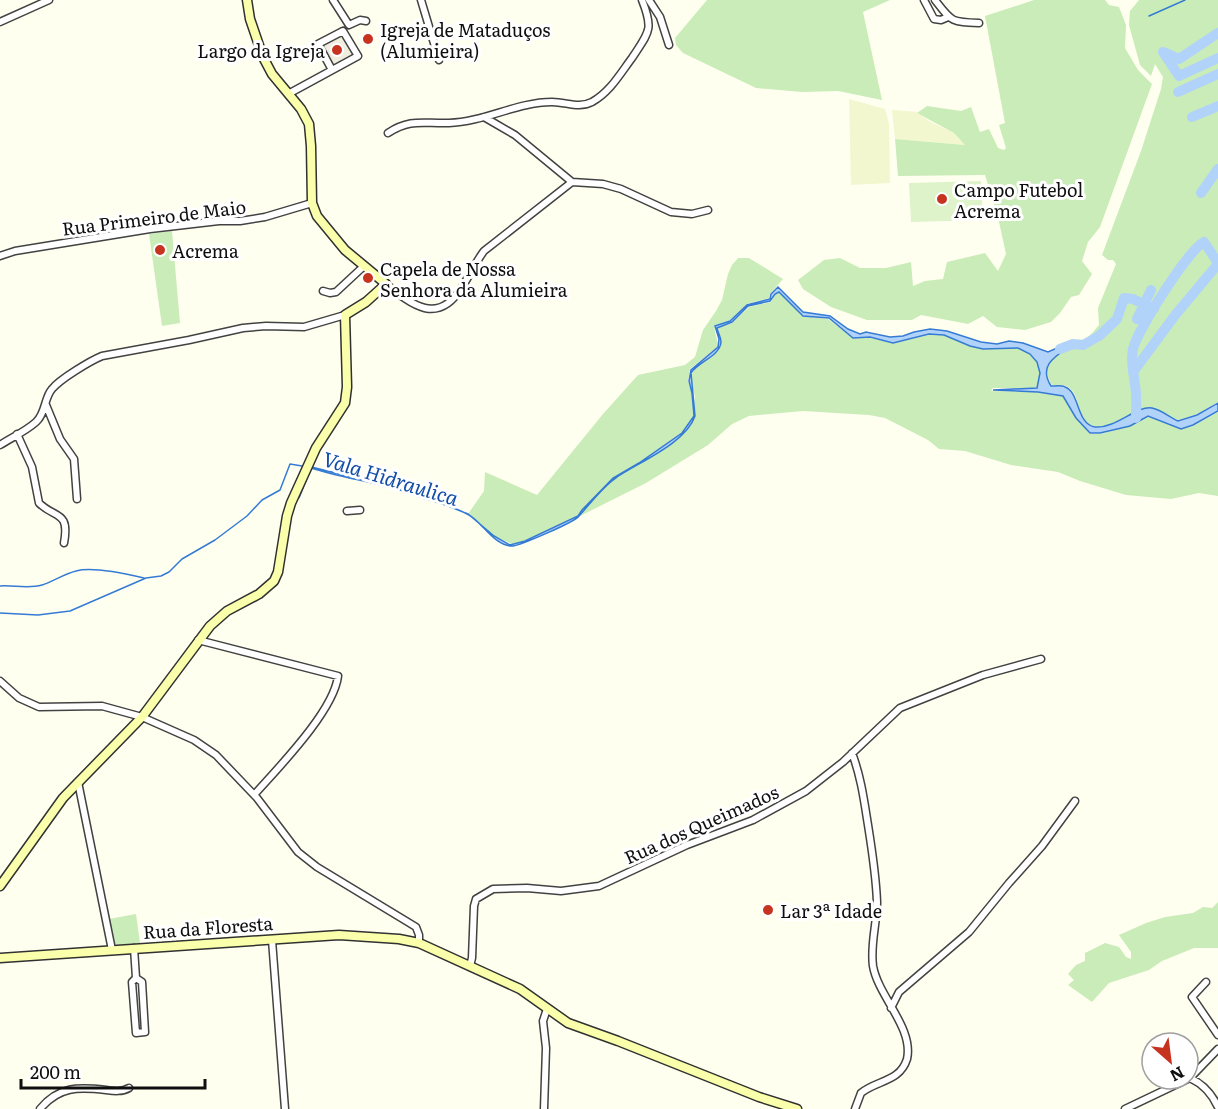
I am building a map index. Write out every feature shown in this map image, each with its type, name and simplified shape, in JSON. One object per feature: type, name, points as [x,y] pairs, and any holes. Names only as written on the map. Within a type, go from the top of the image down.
[{"type":"street","points":[[0,22],[49,0]]},
{"type":"street","points":[[290,93],[358,56],[333,0]]},
{"type":"street","points":[[421,0],[439,60]]},
{"type":"street","points":[[387,132],[399,125],[417,121],[450,123],[552,102],[579,106],[593,101],[609,90],[648,32],[650,19],[642,0]]},
{"type":"street","points":[[649,0],[660,16],[669,45]]},
{"type":"street","points":[[924,0],[934,19],[941,20],[948,17]]},
{"type":"street","points":[[935,0],[948,17],[955,22],[979,23]]},
{"type":"street","points":[[249,1],[250,19],[262,57],[290,93],[309,124],[312,203],[317,216],[338,241],[364,266],[403,297],[422,308],[432,310],[450,302],[462,288],[474,264],[484,252],[572,182]]},
{"type":"street","points":[[332,70],[318,44],[360,20],[366,21]]},
{"type":"street","points":[[484,117],[515,135],[572,182],[603,184],[621,189],[671,212],[692,214],[708,210]]},
{"type":"street","name":"Rua Primeiro de Maio","points":[[0,256],[15,251],[150,229],[249,220],[312,203]]},
{"type":"street","points":[[323,291],[336,292],[364,266]]},
{"type":"street","points":[[0,445],[37,422],[52,389],[92,360],[102,356],[243,328],[303,327],[345,315],[366,302],[386,284]]},
{"type":"street","points":[[0,886],[63,798],[142,717],[198,640],[227,611],[259,594],[274,581],[278,572],[291,503],[316,448],[345,403],[347,387],[345,315]]},
{"type":"street","points":[[46,405],[60,439],[74,459],[77,499]]},
{"type":"street","points":[[17,434],[32,467],[39,503],[62,518],[65,527],[64,543]]},
{"type":"street","points":[[347,511],[360,510]]},
{"type":"street","points":[[198,640],[338,676],[337,687],[305,738],[254,795]]},
{"type":"street","name":"Rua dos Queimados","points":[[470,966],[474,906],[476,899],[484,893],[505,887],[561,891],[599,886],[687,845],[753,820],[806,791],[852,753],[900,708],[983,675],[1041,659]]},
{"type":"street","points":[[0,681],[19,698],[39,707],[102,706],[142,717],[194,740],[216,755],[254,795],[298,852],[317,867],[416,927],[419,935],[418,944]]},
{"type":"street","points":[[852,753],[859,771],[875,868],[877,903],[873,968],[907,1042],[906,1061],[895,1076],[861,1093],[855,1109]]},
{"type":"street","points":[[78,782],[112,950]]},
{"type":"street","points":[[891,1008],[899,992],[969,932],[1042,846],[1075,801]]},
{"type":"street","name":"Rua da Floresta","points":[[0,958],[339,935],[399,939],[418,944],[520,989],[568,1023],[759,1097],[797,1109]]},
{"type":"street","points":[[272,940],[285,1109]]},
{"type":"street","points":[[134,948],[136,978],[132,982],[136,1033],[145,1032],[142,982],[136,978]]},
{"type":"street","points":[[1206,982],[1192,997],[1218,1035]]},
{"type":"street","points":[[884,994],[899,992]]},
{"type":"street","points":[[544,1109],[546,1048],[543,1021],[547,1009]]},
{"type":"street","points":[[1200,1068],[1218,1049]]},
{"type":"street","points":[[1200,1082],[1218,1107]]},
{"type":"street","points":[[40,1109],[49,1098],[69,1089],[114,1091],[129,1088]]},
{"type":"street","points":[[1125,1109],[1163,1091]]},
{"type":"green space","points":[[707,0],[890,0],[863,12],[882,100],[838,91],[802,92],[756,88],[683,53],[676,45],[675,38]]},
{"type":"green space","points":[[1034,0],[1105,0],[1109,5],[1119,7],[1126,25],[1125,48],[1138,70],[1152,84],[1100,227],[1088,242],[1082,261],[1092,274],[1079,295],[1071,297],[1051,322],[1025,330],[997,327],[983,316],[968,324],[921,315],[912,320],[867,320],[831,307],[803,289],[798,280],[824,260],[840,258],[860,268],[886,268],[911,262],[913,286],[925,281],[943,279],[947,262],[985,253],[998,271],[1006,254],[985,175],[898,176],[895,139],[965,145],[954,133],[917,113],[927,106],[961,111],[971,107],[980,132],[989,129],[998,148],[1004,150],[1006,148],[999,125],[1005,123],[985,16]]},
{"type":"green space","points":[[1139,0],[1218,0],[1218,402],[1197,414],[1178,420],[1159,410],[1146,408],[1110,424],[1095,426],[1084,419],[1071,389],[1066,386],[1052,385],[1048,367],[1058,355],[1083,341],[1099,325],[1098,308],[1116,264],[1102,255],[1141,151],[1161,89],[1163,77],[1155,64],[1151,76],[1140,65],[1129,25],[1130,11]]},
{"type":"green space","points":[[849,99],[885,109],[889,124],[890,183],[851,185]]},
{"type":"green space","points":[[892,110],[919,112],[917,113],[929,121],[954,133],[966,145],[895,139]]},
{"type":"green space","points":[[981,181],[983,220],[911,222],[909,183]]},
{"type":"green space","points":[[172,231],[180,323],[162,326],[149,234]]},
{"type":"green space","points":[[738,258],[749,258],[783,279],[769,298],[747,304],[730,320],[715,326],[717,347],[690,369],[688,381],[692,393],[693,413],[695,397],[691,381],[692,374],[695,368],[719,348],[721,339],[718,328],[732,323],[749,307],[771,302],[775,294],[779,292],[802,316],[828,319],[853,338],[870,338],[893,343],[929,335],[944,335],[983,349],[1018,348],[1037,362],[1040,373],[1037,388],[993,388],[991,391],[1038,392],[1063,396],[1076,418],[1090,434],[1100,434],[1130,426],[1148,416],[1181,429],[1193,426],[1218,412],[1218,496],[1199,493],[1171,499],[1126,495],[1058,472],[1011,465],[965,451],[939,449],[928,440],[885,418],[803,411],[749,416],[732,424],[708,445],[646,483],[576,518],[514,545],[494,536],[468,514],[484,491],[485,472],[537,495],[638,375],[685,365],[695,357],[703,330],[722,300],[728,274]]},
{"type":"green space","points":[[1218,902],[1218,948],[1194,948],[1162,961],[1149,970],[1109,983],[1092,1002],[1068,985],[1074,980],[1068,974],[1076,965],[1085,961],[1085,953],[1105,943],[1119,947],[1126,957],[1131,959],[1131,952],[1119,935],[1165,917],[1193,913],[1203,907],[1212,908]]},
{"type":"green space","points":[[136,914],[140,943],[117,945],[114,943],[109,919]]},
{"type":"shaded area","name":"Largo da Igreja","points":[[345,27],[362,56],[330,75],[313,43]]},
{"type":"water","points":[[778,287],[803,312],[830,316],[848,329],[860,334],[866,332],[890,337],[930,329],[947,331],[981,342],[1023,343],[1048,352],[1073,344],[1051,361],[1046,372],[1047,378],[1051,386],[1062,386],[1070,390],[1084,420],[1095,427],[1103,427],[1146,408],[1159,410],[1178,421],[1197,415],[1218,403],[1218,411],[1181,429],[1148,416],[1130,426],[1090,433],[1076,418],[1063,396],[1038,392],[993,390],[1037,388],[1040,373],[1037,362],[1030,354],[1018,348],[983,349],[944,335],[929,334],[893,343],[870,337],[853,338],[829,318],[803,316],[779,292],[770,301],[748,306],[732,322],[717,328],[721,340],[720,347],[691,373],[695,416],[682,435],[661,451],[612,481],[579,516],[548,533],[513,546],[500,543],[480,524],[494,536],[510,545],[525,541],[578,516],[613,478],[682,433],[694,416],[689,381],[691,370],[718,347],[719,339],[715,326],[730,321],[747,305],[770,299],[771,294]]},
{"type":"water","points":[[311,467],[397,488],[444,504],[311,468],[299,498]]},
{"type":"waterway","points":[[1149,16],[1185,0]]},
{"type":"waterway","points":[[1166,53],[1179,59],[1218,33]]},
{"type":"waterway","points":[[1163,52],[1179,76],[1218,58]]},
{"type":"waterway","points":[[1178,92],[1218,74]]},
{"type":"waterway","points":[[1192,117],[1218,106]]},
{"type":"waterway","points":[[1201,193],[1218,169]]},
{"type":"waterway","points":[[1136,418],[1132,353],[1144,326],[1176,275],[1204,242],[1218,263]]},
{"type":"waterway","points":[[1133,372],[1176,314],[1218,264]]},
{"type":"waterway","points":[[1137,319],[1151,290]]},
{"type":"waterway","points":[[1060,349],[1073,344],[1083,345],[1099,336],[1117,319],[1124,298],[1133,299],[1154,309]]},
{"type":"waterway","name":"Vala Hidraulica","points":[[0,613],[38,615],[70,611],[146,578],[161,576],[169,572],[182,559],[215,540],[247,516],[262,500],[280,490],[290,464],[302,466]]},
{"type":"waterway","points":[[0,586],[37,586],[72,572],[91,569],[144,578]]},
{"type":"place","name":"Igreja de Mataduços (Alumieira)","points":[[368,39]]},
{"type":"place","name":"Largo da Igreja","points":[[337,50]]},
{"type":"place","name":"Campo Futebol Acrema","points":[[942,199]]},
{"type":"place","name":"Acrema","points":[[160,250]]},
{"type":"place","name":"Capela de Nossa Senhora da Alumieira","points":[[368,278]]},
{"type":"place","name":"Lar 3ª Idade","points":[[768,910]]}]
